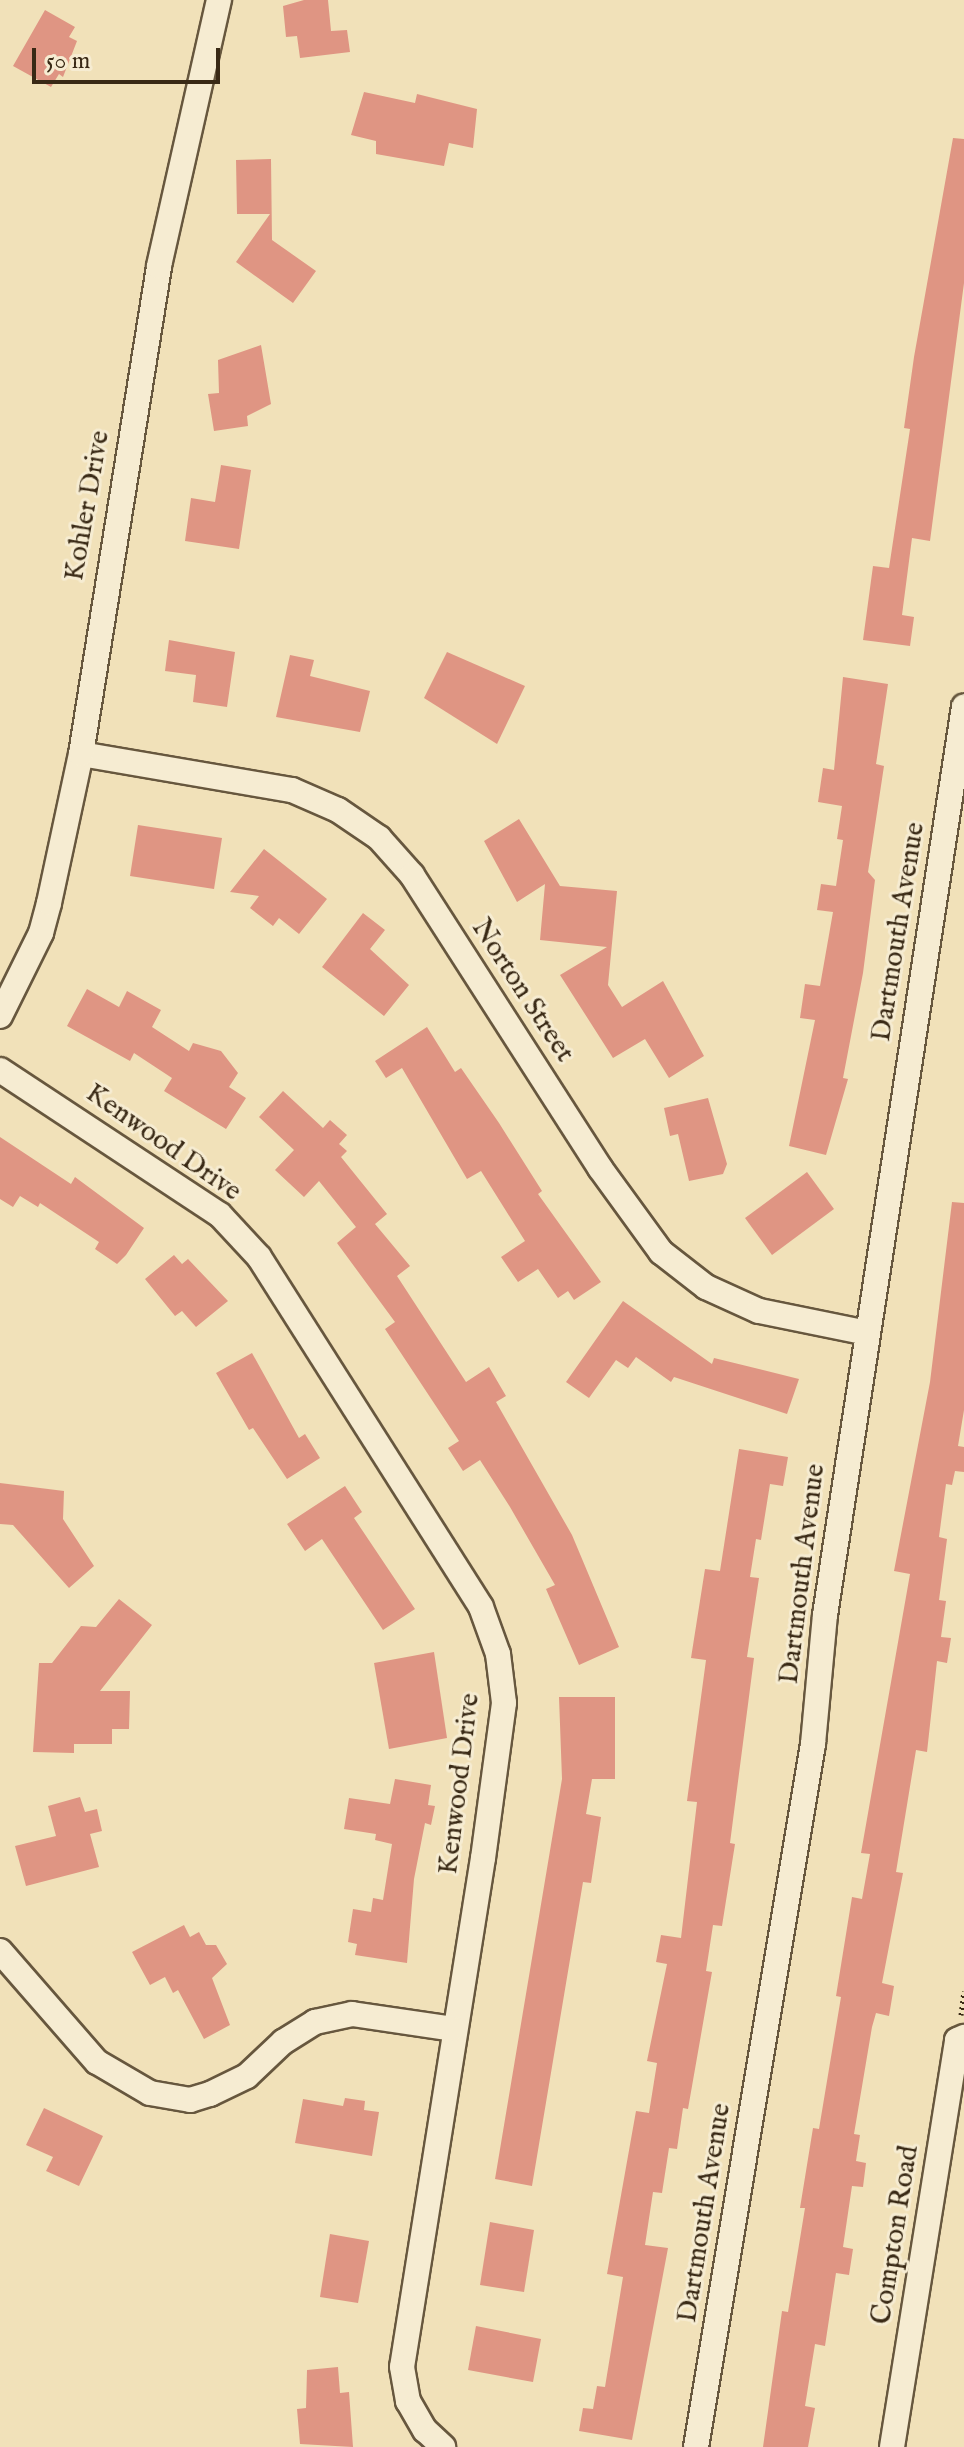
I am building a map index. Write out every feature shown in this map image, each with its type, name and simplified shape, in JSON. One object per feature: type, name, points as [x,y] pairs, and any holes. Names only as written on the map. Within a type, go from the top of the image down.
[{"type":"street","name":"Kohler Drive","points":[[0,1016],[41,933],[81,754],[159,266],[219,0]]},
{"type":"street","name":"Dartmouth Avenue","points":[[696,2447],[813,1744],[825,1615],[964,707]]},
{"type":"street","name":"Norton Street","points":[[81,754],[292,790],[338,810],[379,838],[412,875],[651,1242],[706,1287],[759,1311],[867,1333]]},
{"type":"street","name":"Kenwood Drive","points":[[0,1070],[220,1215],[259,1257],[481,1607],[498,1654],[504,1703],[402,2367],[408,2401],[425,2430],[443,2447]]},
{"type":"street","points":[[0,1951],[97,2062],[150,2093],[190,2100],[247,2076],[283,2042],[315,2022],[352,2014],[453,2029]]},
{"type":"street","name":"Compton Road","points":[[892,2447],[957,2040],[964,2037]]},
{"type":"building","points":[[304,0],[328,0],[331,31],[347,30],[350,52],[300,58],[297,36],[286,37],[283,6]]},
{"type":"building","points":[[45,10],[75,27],[69,37],[77,41],[63,77],[59,74],[51,87],[13,66]]},
{"type":"building","points":[[364,92],[415,103],[417,94],[477,109],[473,148],[449,143],[444,166],[376,154],[376,141],[351,135]]},
{"type":"building","points":[[953,138],[964,139],[964,283],[930,541],[912,538],[902,615],[914,617],[910,646],[863,640],[873,566],[889,568],[910,429],[904,428],[914,357]]},
{"type":"building","points":[[271,159],[272,240],[316,271],[293,303],[236,262],[270,214],[237,214],[236,160]]},
{"type":"building","points":[[261,345],[271,404],[247,416],[248,426],[214,431],[208,394],[219,393],[218,360]]},
{"type":"building","points":[[221,465],[251,470],[239,549],[185,541],[191,498],[215,502]]},
{"type":"building","points":[[169,640],[235,652],[227,707],[193,702],[196,675],[165,671]]},
{"type":"building","points":[[447,652],[525,686],[497,744],[424,698]]},
{"type":"building","points":[[290,655],[314,660],[310,676],[370,691],[360,732],[276,717]]},
{"type":"building","points":[[843,677],[888,684],[876,764],[884,766],[868,872],[875,880],[863,973],[843,1078],[848,1079],[826,1155],[789,1146],[815,1020],[800,1018],[805,984],[820,986],[833,912],[817,910],[821,884],[836,886],[843,840],[837,839],[842,806],[818,802],[823,768],[834,770]]},
{"type":"building","points":[[519,819],[560,886],[617,891],[608,985],[622,1007],[663,981],[704,1056],[669,1078],[645,1039],[613,1058],[560,975],[607,947],[540,940],[545,884],[517,902],[484,841]]},
{"type":"building","points":[[138,825],[222,838],[214,889],[130,876]]},
{"type":"building","points":[[264,849],[327,899],[299,934],[279,918],[273,926],[250,908],[259,896],[230,892]]},
{"type":"building","points":[[363,913],[385,930],[370,949],[409,985],[384,1016],[322,967]]},
{"type":"building","points":[[87,989],[119,1007],[127,991],[161,1010],[152,1027],[189,1051],[193,1043],[221,1051],[238,1073],[229,1087],[246,1098],[226,1129],[164,1091],[172,1078],[134,1053],[130,1061],[67,1026]]},
{"type":"building","points":[[427,1027],[455,1072],[461,1068],[499,1123],[542,1191],[538,1194],[601,1282],[574,1300],[568,1291],[558,1298],[538,1269],[518,1282],[501,1257],[525,1241],[481,1171],[467,1179],[402,1068],[386,1078],[375,1061]]},
{"type":"building","points":[[283,1091],[323,1128],[330,1120],[347,1135],[339,1144],[347,1151],[341,1157],[387,1214],[375,1224],[410,1266],[397,1276],[466,1382],[489,1367],[506,1396],[496,1402],[572,1535],[619,1647],[579,1665],[546,1589],[555,1585],[480,1460],[463,1471],[448,1448],[459,1441],[385,1329],[395,1322],[337,1243],[356,1227],[319,1181],[304,1197],[275,1170],[294,1150],[259,1117]]},
{"type":"building","points":[[708,1098],[727,1164],[723,1174],[689,1181],[678,1134],[670,1136],[664,1108]]},
{"type":"building","points":[[0,1137],[71,1184],[75,1177],[144,1228],[117,1264],[95,1249],[99,1242],[40,1203],[38,1207],[20,1196],[13,1207],[0,1199]]},
{"type":"building","points":[[807,1172],[834,1209],[772,1255],[745,1218]]},
{"type":"building","points":[[952,1202],[964,1203],[964,1410],[958,1446],[964,1447],[964,1472],[955,1471],[952,1485],[946,1484],[939,1537],[947,1539],[939,1600],[946,1601],[941,1637],[951,1638],[947,1663],[937,1661],[927,1752],[916,1750],[896,1872],[903,1873],[882,1983],[894,1986],[889,2016],[876,2013],[872,2027],[854,2134],[860,2135],[856,2161],[866,2163],[863,2187],[852,2186],[843,2247],[853,2249],[849,2275],[836,2273],[825,2346],[815,2344],[805,2406],[815,2408],[808,2447],[763,2447],[782,2311],[788,2312],[805,2208],[800,2208],[813,2128],[819,2129],[841,1997],[836,1996],[852,1897],[862,1899],[870,1854],[861,1853],[910,1574],[894,1571],[930,1382]]},
{"type":"building","points":[[174,1255],[182,1264],[188,1259],[228,1301],[196,1327],[182,1311],[175,1316],[145,1279]]},
{"type":"building","points":[[623,1301],[712,1364],[714,1358],[799,1379],[787,1414],[674,1377],[671,1382],[636,1357],[628,1368],[616,1360],[589,1398],[566,1382]]},
{"type":"building","points":[[252,1353],[299,1438],[305,1434],[320,1458],[287,1479],[253,1428],[249,1430],[216,1373]]},
{"type":"building","points":[[739,1449],[788,1457],[783,1486],[770,1484],[761,1540],[756,1539],[750,1577],[759,1578],[747,1657],[754,1658],[730,1843],[735,1844],[722,1926],[713,1925],[706,1971],[712,1972],[688,2109],[683,2108],[677,2149],[669,2148],[662,2193],[653,2192],[645,2245],[668,2248],[632,2440],[579,2431],[583,2408],[593,2409],[597,2386],[605,2387],[623,2277],[607,2274],[636,2111],[649,2113],[657,2063],[647,2061],[667,1964],[656,1962],[661,1935],[681,1938],[697,1802],[687,1801],[706,1660],[691,1658],[705,1569],[720,1571]]},
{"type":"building","points":[[0,1483],[64,1491],[63,1519],[94,1566],[69,1588],[13,1525],[0,1524]]},
{"type":"building","points":[[345,1486],[362,1512],[354,1518],[415,1609],[383,1630],[322,1539],[305,1551],[287,1524]]},
{"type":"building","points":[[119,1599],[152,1625],[100,1691],[130,1691],[129,1729],[112,1729],[112,1744],[74,1744],[74,1753],[33,1752],[39,1663],[52,1663],[81,1626],[96,1627]]},
{"type":"building","points":[[434,1652],[447,1738],[389,1749],[374,1663]]},
{"type":"building","points":[[559,1697],[615,1697],[615,1779],[592,1779],[586,1814],[601,1817],[591,1883],[583,1882],[532,2186],[495,2179],[562,1779]]},
{"type":"building","points":[[395,1779],[431,1785],[428,1805],[435,1806],[431,1825],[425,1823],[414,1879],[407,1963],[355,1955],[357,1944],[348,1942],[353,1909],[371,1912],[373,1898],[383,1900],[392,1844],[375,1840],[376,1834],[344,1829],[349,1798],[390,1804]]},
{"type":"building","points":[[80,1797],[85,1812],[97,1809],[102,1831],[90,1834],[99,1867],[26,1886],[15,1846],[56,1836],[48,1806]]},
{"type":"building","points":[[184,1925],[190,1937],[199,1932],[206,1945],[216,1945],[227,1964],[212,1978],[230,2025],[204,2039],[178,1990],[173,1993],[165,1977],[150,1985],[132,1952]]},
{"type":"building","points":[[345,2098],[365,2101],[364,2110],[379,2112],[372,2156],[295,2143],[303,2099],[343,2106]]},
{"type":"building","points":[[44,2108],[103,2136],[79,2186],[46,2171],[53,2157],[26,2145]]},
{"type":"building","points":[[490,2222],[534,2230],[524,2292],[480,2285]]},
{"type":"building","points":[[330,2234],[369,2241],[358,2303],[320,2297]]},
{"type":"building","points":[[476,2326],[541,2339],[533,2382],[468,2370]]},
{"type":"building","points":[[338,2367],[340,2393],[349,2392],[353,2447],[300,2444],[297,2409],[306,2408],[307,2370]]}]
